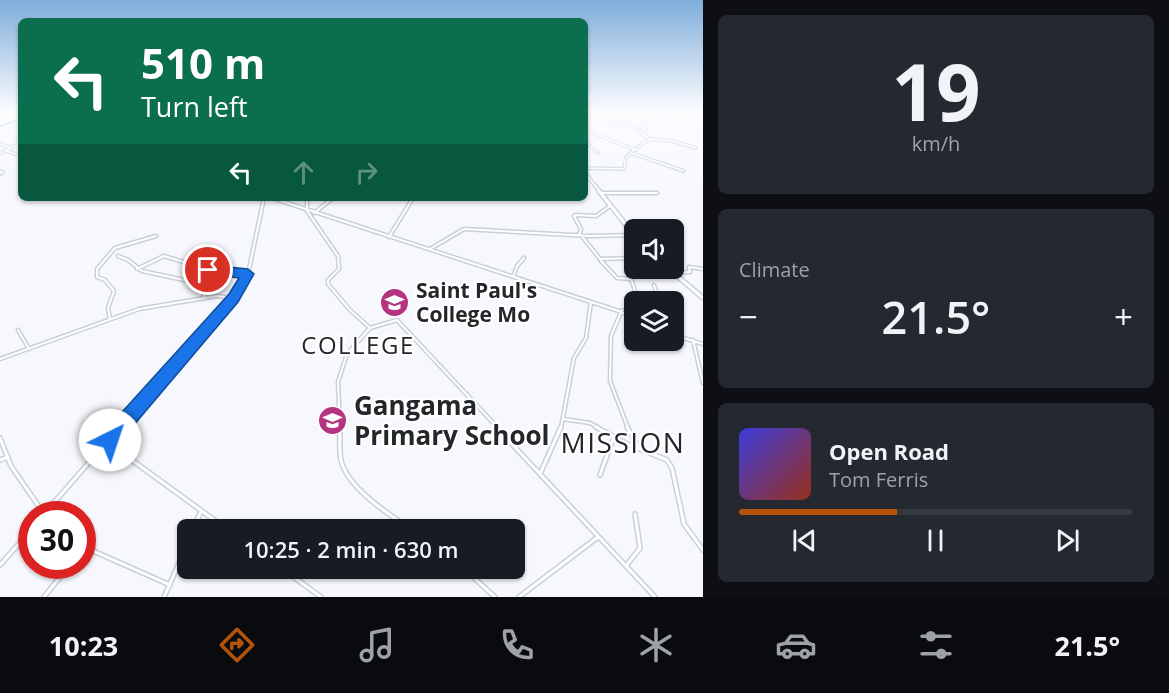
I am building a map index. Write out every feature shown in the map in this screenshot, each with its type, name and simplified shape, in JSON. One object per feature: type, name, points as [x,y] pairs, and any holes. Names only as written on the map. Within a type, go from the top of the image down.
[{"type":"street","points":[[610,140],[636,150]]},
{"type":"street","points":[[588,171],[624,169],[626,167],[624,160],[650,140]]},
{"type":"street","points":[[660,140],[696,148]]},
{"type":"street","points":[[0,144],[11,148]]},
{"type":"street","points":[[0,154],[18,144]]},
{"type":"street","points":[[588,144],[598,153]]},
{"type":"street","points":[[6,150],[18,155]]},
{"type":"street","points":[[631,153],[684,171]]},
{"type":"street","points":[[588,175],[624,222]]},
{"type":"street","points":[[602,193],[657,192]]},
{"type":"street","points":[[56,501],[233,298],[248,274],[263,201]]},
{"type":"street","points":[[280,201],[622,310],[611,336],[610,381],[623,420],[639,448]]},
{"type":"street","points":[[308,201],[307,211],[336,249],[340,259],[338,270],[328,280],[328,284],[350,310],[370,328]]},
{"type":"street","points":[[314,213],[329,201]]},
{"type":"street","points":[[389,237],[411,201]]},
{"type":"street","points":[[612,206],[596,216],[575,215],[581,229],[580,235],[617,278],[632,279],[636,291]]},
{"type":"street","points":[[430,249],[464,228],[580,235],[624,235]]},
{"type":"street","points":[[110,319],[108,308],[114,291],[105,280],[97,277],[97,269],[115,248],[156,236]]},
{"type":"street","points":[[118,256],[128,260],[137,269],[201,283],[204,286],[204,298]]},
{"type":"street","points":[[137,269],[164,256],[216,272],[248,274]]},
{"type":"street","points":[[513,277],[517,266],[524,258]]},
{"type":"street","points":[[600,259],[624,258]]},
{"type":"street","points":[[684,272],[690,272],[689,267],[702,269]]},
{"type":"street","points":[[681,279],[702,298]]},
{"type":"street","points":[[654,285],[656,291]]},
{"type":"street","points":[[0,359],[147,308],[221,295],[233,298]]},
{"type":"street","points":[[540,474],[563,419],[571,370],[574,358],[586,338],[591,302]]},
{"type":"street","points":[[398,519],[372,499],[345,470],[341,461],[338,382],[347,354],[370,328],[397,320],[653,597]]},
{"type":"street","points":[[18,330],[28,350]]},
{"type":"street","points":[[684,338],[702,344]]},
{"type":"street","points":[[693,340],[702,383]]},
{"type":"street","points":[[563,419],[586,422],[670,464],[684,524],[702,550]]},
{"type":"street","points":[[600,476],[614,436]]},
{"type":"street","points":[[0,438],[11,466],[35,501]]},
{"type":"street","points":[[110,440],[129,458],[212,519]]},
{"type":"street","points":[[0,460],[8,457]]},
{"type":"street","points":[[198,519],[201,511]]},
{"type":"street","points":[[625,566],[640,548],[635,514]]},
{"type":"street","points":[[519,597],[598,537]]},
{"type":"street","points":[[0,565],[18,545]]},
{"type":"street","points":[[96,553],[170,585]]},
{"type":"street","points":[[164,597],[177,569]]},
{"type":"street","points":[[44,597],[59,579]]},
{"type":"street","points":[[296,579],[321,597]]},
{"type":"street","points":[[475,579],[495,597]]},
{"type":"place","name":"Saint Paul's College Mo","points":[[395,302]]},
{"type":"place","name":"Gangama Primary School","points":[[333,420]]},
{"type":"district","name":"COLLEGE","points":[[358,344]]},
{"type":"district","name":"MISSION","points":[[623,442]]},
{"type":"route","points":[[110,440],[233,298],[248,274],[208,270]]}]
